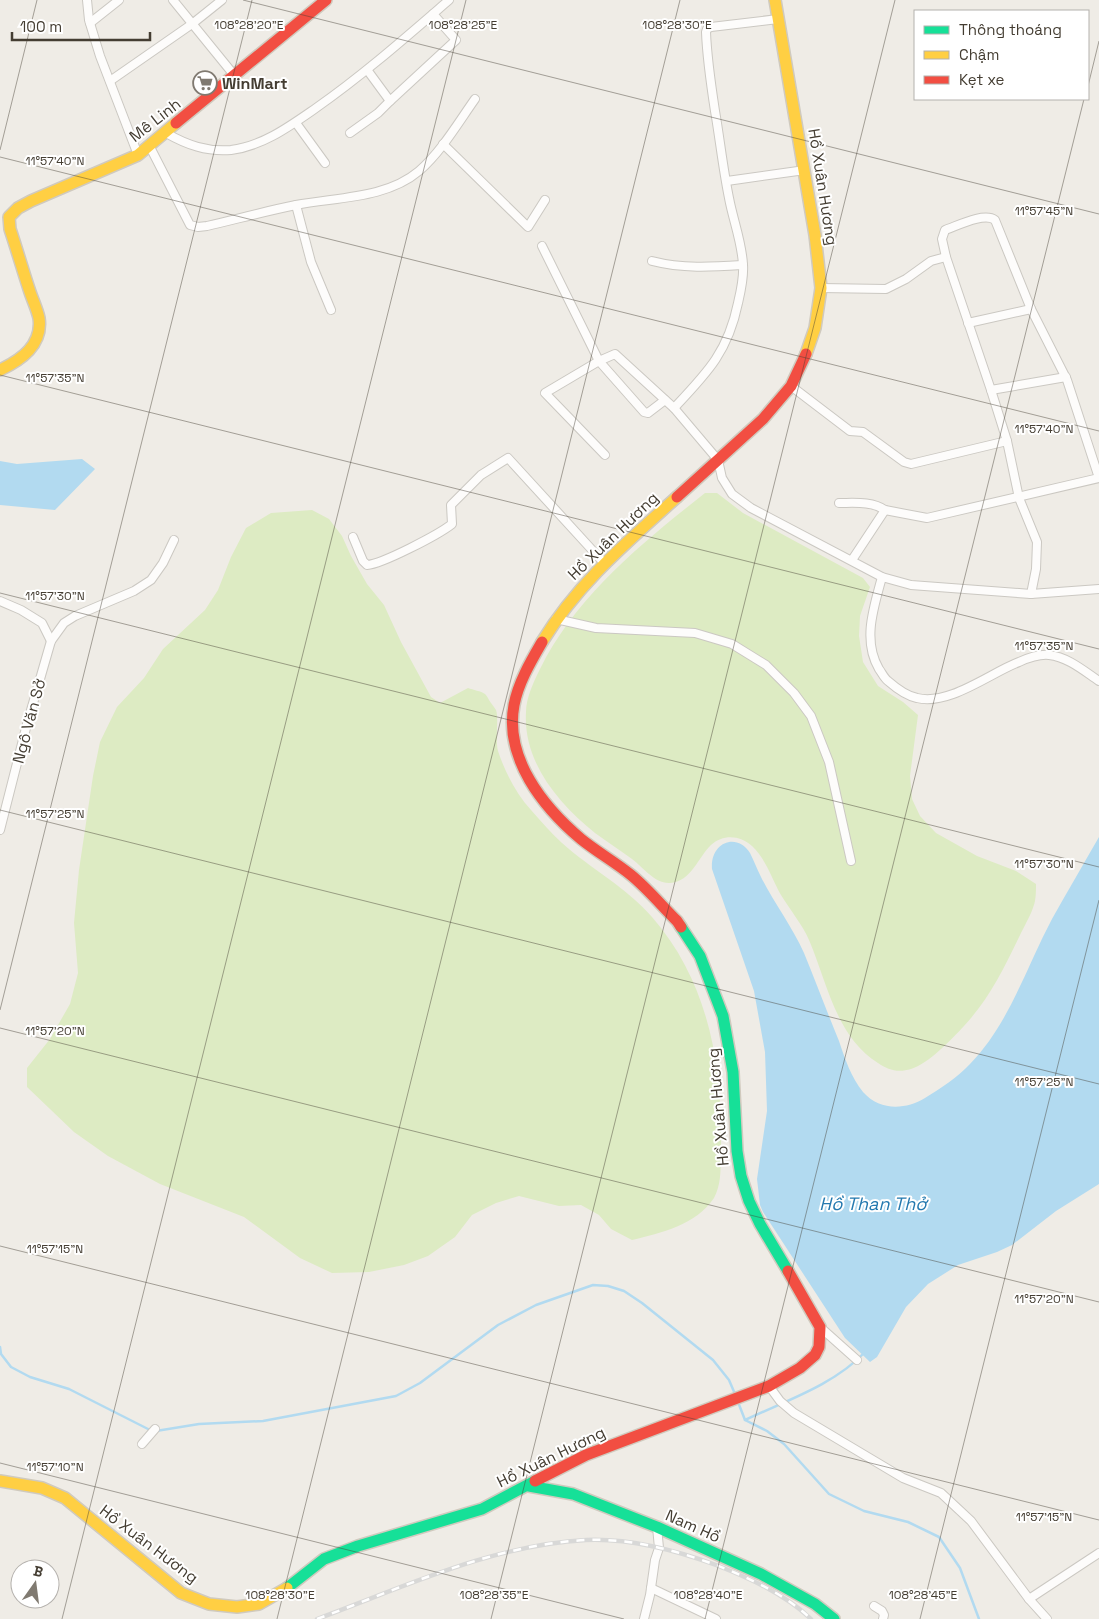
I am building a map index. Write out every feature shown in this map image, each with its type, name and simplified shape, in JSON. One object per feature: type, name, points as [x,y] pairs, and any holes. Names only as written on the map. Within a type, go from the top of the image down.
[{"type":"main road","name":"Mê Linh","points":[[0,370],[26,355],[33,347],[40,330],[10,229],[4,217],[31,201],[138,155],[150,147],[326,0]]},
{"type":"main road","name":"Hồ Xuân Hương","points":[[0,1481],[42,1488],[65,1498],[181,1593],[209,1604],[236,1607],[259,1604],[285,1590],[324,1559],[358,1546],[482,1509],[586,1455],[764,1388],[800,1368],[809,1361],[819,1347],[820,1327],[810,1306],[760,1224],[748,1200],[741,1176],[737,1151],[733,1072],[724,1016],[700,956],[676,920],[632,876],[581,840],[550,808],[528,778],[517,753],[513,730],[514,705],[522,682],[534,655],[556,619],[577,592],[604,563],[763,419],[791,386],[815,328],[821,288],[815,235],[775,0]]},
{"type":"main road","name":"Nam Hồ","points":[[529,1486],[574,1494],[657,1526],[761,1574],[815,1604],[834,1619]]},
{"type":"street","points":[[87,0],[90,23],[100,56],[138,155]]},
{"type":"street","points":[[90,23],[119,0]]},
{"type":"street","points":[[173,0],[234,75]]},
{"type":"street","points":[[110,81],[192,24],[222,0]]},
{"type":"street","points":[[166,133],[181,142],[199,148],[231,150],[259,143],[296,123],[368,71],[448,0]]},
{"type":"street","points":[[350,133],[378,113],[456,40],[433,14]]},
{"type":"street","points":[[674,408],[707,373],[729,336],[736,315],[743,282],[743,265],[710,77],[706,32],[707,29],[712,27],[778,19]]},
{"type":"street","points":[[368,71],[390,101]]},
{"type":"street","points":[[150,147],[190,225],[198,227],[207,226],[296,205],[364,194],[388,188],[406,180],[419,170],[443,144],[475,99]]},
{"type":"street","points":[[296,123],[325,162]]},
{"type":"street","points":[[443,144],[528,227],[545,200]]},
{"type":"street","points":[[727,181],[805,170]]},
{"type":"street","points":[[296,205],[312,262],[331,310]]},
{"type":"street","points":[[838,503],[863,503],[879,506],[885,510],[927,518],[1019,498],[1099,478],[1066,377],[1031,309],[995,220],[991,217],[980,218],[945,230],[942,239],[1007,441],[1019,498],[1037,542],[1036,569],[1031,594]]},
{"type":"street","points":[[542,246],[599,362],[644,412],[648,413],[665,400]]},
{"type":"street","points":[[821,288],[886,288],[906,279],[931,262],[946,256]]},
{"type":"street","points":[[652,261],[671,266],[694,268],[743,265]]},
{"type":"street","points":[[968,323],[1031,309]]},
{"type":"street","points":[[604,455],[545,394],[615,354],[674,408],[718,460],[722,478],[732,494],[751,508],[882,577],[911,586],[1031,594],[1099,589]]},
{"type":"street","points":[[991,390],[1066,377]]},
{"type":"street","points":[[791,386],[850,431],[863,432],[904,462],[911,464],[1007,441]]},
{"type":"street","points":[[353,537],[363,562],[367,565],[377,563],[428,539],[452,524],[450,505],[481,475],[508,458],[604,563]]},
{"type":"street","points":[[852,560],[885,510]]},
{"type":"street","name":"Ngô Văn Sở","points":[[0,830],[51,641],[64,623],[75,616],[134,591],[151,580],[163,563],[174,540]]},
{"type":"street","points":[[882,577],[872,613],[870,644],[875,663],[885,679],[897,689],[917,698],[939,699],[976,684],[1031,657],[1049,655],[1070,662],[1099,682]]},
{"type":"street","points":[[0,601],[21,610],[42,623],[51,641]]},
{"type":"street","points":[[556,619],[596,628],[696,633],[732,644],[766,665],[794,694],[811,716],[829,762],[851,861]]},
{"type":"street","points":[[820,1327],[858,1360]]},
{"type":"street","points":[[764,1388],[794,1413],[903,1478],[941,1493],[971,1521],[1046,1619]]},
{"type":"street","points":[[142,1444],[155,1429]]},
{"type":"street","points":[[644,1619],[659,1548],[657,1526]]},
{"type":"street","points":[[1029,1599],[1099,1552]]},
{"type":"street","points":[[651,1588],[716,1619]]},
{"type":"street","points":[[874,1606],[882,1611],[883,1619]]},
{"type":"green space","points":[[705,493],[717,493],[743,513],[863,578],[870,587],[860,616],[859,636],[863,662],[878,686],[903,702],[918,715],[910,776],[912,799],[920,816],[936,833],[977,856],[1016,871],[1036,884],[1035,901],[1031,913],[1003,970],[982,1004],[953,1038],[925,1062],[911,1069],[897,1071],[878,1063],[852,1039],[834,1008],[806,934],[781,895],[765,863],[752,846],[737,838],[721,839],[711,845],[684,878],[670,883],[659,881],[595,833],[568,808],[546,780],[530,748],[527,730],[527,701],[540,669],[572,618],[612,572]]},
{"type":"green space","points":[[312,510],[329,519],[342,536],[367,584],[384,605],[401,642],[431,697],[440,703],[468,688],[485,694],[497,714],[498,751],[520,797],[562,843],[642,906],[671,941],[686,967],[708,1023],[714,1052],[721,1112],[720,1178],[717,1192],[714,1198],[698,1215],[688,1221],[666,1231],[632,1240],[611,1229],[599,1215],[581,1205],[559,1206],[519,1196],[496,1203],[472,1215],[455,1237],[428,1256],[404,1265],[369,1272],[332,1273],[300,1258],[244,1217],[160,1184],[108,1156],[74,1132],[27,1087],[27,1068],[50,1039],[70,1004],[78,973],[74,923],[79,870],[100,742],[117,707],[144,678],[163,649],[205,610],[218,590],[231,557],[246,528],[271,513]]},
{"type":"water","points":[[82,459],[95,469],[55,510],[0,505],[0,461],[17,464]]},
{"type":"water","name":"Hồ Than Thở","points":[[1099,837],[1099,1184],[1056,1211],[1012,1245],[958,1265],[928,1284],[906,1307],[877,1357],[870,1362],[845,1338],[760,1205],[757,1179],[767,1111],[765,1052],[754,991],[712,869],[715,852],[725,843],[732,842],[745,847],[750,853],[766,887],[804,953],[855,1080],[863,1092],[877,1103],[893,1107],[909,1105],[925,1098],[965,1069],[984,1048],[1016,995],[1052,919]]},
{"type":"waterway","points":[[156,1431],[199,1424],[263,1421],[396,1396],[420,1383],[498,1325],[536,1305],[593,1285],[608,1286],[624,1291],[642,1303],[713,1360],[729,1380],[735,1394]]},
{"type":"waterway","points":[[0,1347],[1,1354],[11,1367],[30,1377],[69,1389],[150,1430]]},
{"type":"waterway","points":[[745,1420],[824,1383],[853,1364],[865,1352]]},
{"type":"waterway","points":[[738,1402],[745,1420],[767,1431],[784,1444],[829,1494],[864,1511],[908,1522],[939,1537],[960,1568],[979,1619]]},
{"type":"railway","points":[[317,1619],[449,1569],[483,1559],[517,1550],[586,1540],[636,1543],[685,1554],[754,1581],[778,1594],[811,1619]]},
{"type":"traffic: fast","points":[[681,927],[700,956],[723,1016],[733,1072],[737,1151],[741,1176],[749,1201],[760,1224],[788,1271]]},
{"type":"traffic: fast","points":[[287,1588],[324,1559],[358,1546],[482,1509],[535,1481]]},
{"type":"traffic: fast","points":[[529,1486],[573,1494],[657,1527],[761,1574],[815,1604],[834,1619]]},
{"type":"traffic: slow","points":[[775,0],[815,235],[821,288],[815,328],[806,354]]},
{"type":"traffic: slow","points":[[0,370],[16,361],[29,350],[38,336],[39,328],[39,318],[10,229],[9,217],[18,208],[31,201],[138,155],[176,123]]},
{"type":"traffic: slow","points":[[542,642],[587,582],[677,497]]},
{"type":"traffic: slow","points":[[0,1481],[42,1488],[65,1498],[181,1593],[209,1604],[237,1607],[259,1604],[287,1588]]},
{"type":"traffic: jam","points":[[176,123],[326,0]]},
{"type":"traffic: jam","points":[[677,497],[763,419],[791,386],[806,354]]},
{"type":"traffic: jam","points":[[542,642],[529,664],[514,705],[512,725],[515,744],[521,762],[540,797],[553,812],[587,844],[637,880],[681,927]]},
{"type":"traffic: jam","points":[[535,1481],[586,1455],[769,1386],[800,1368],[815,1355],[819,1347],[820,1327],[788,1271]]},
{"type":"place","name":"WinMart","points":[[205,83]]}]
